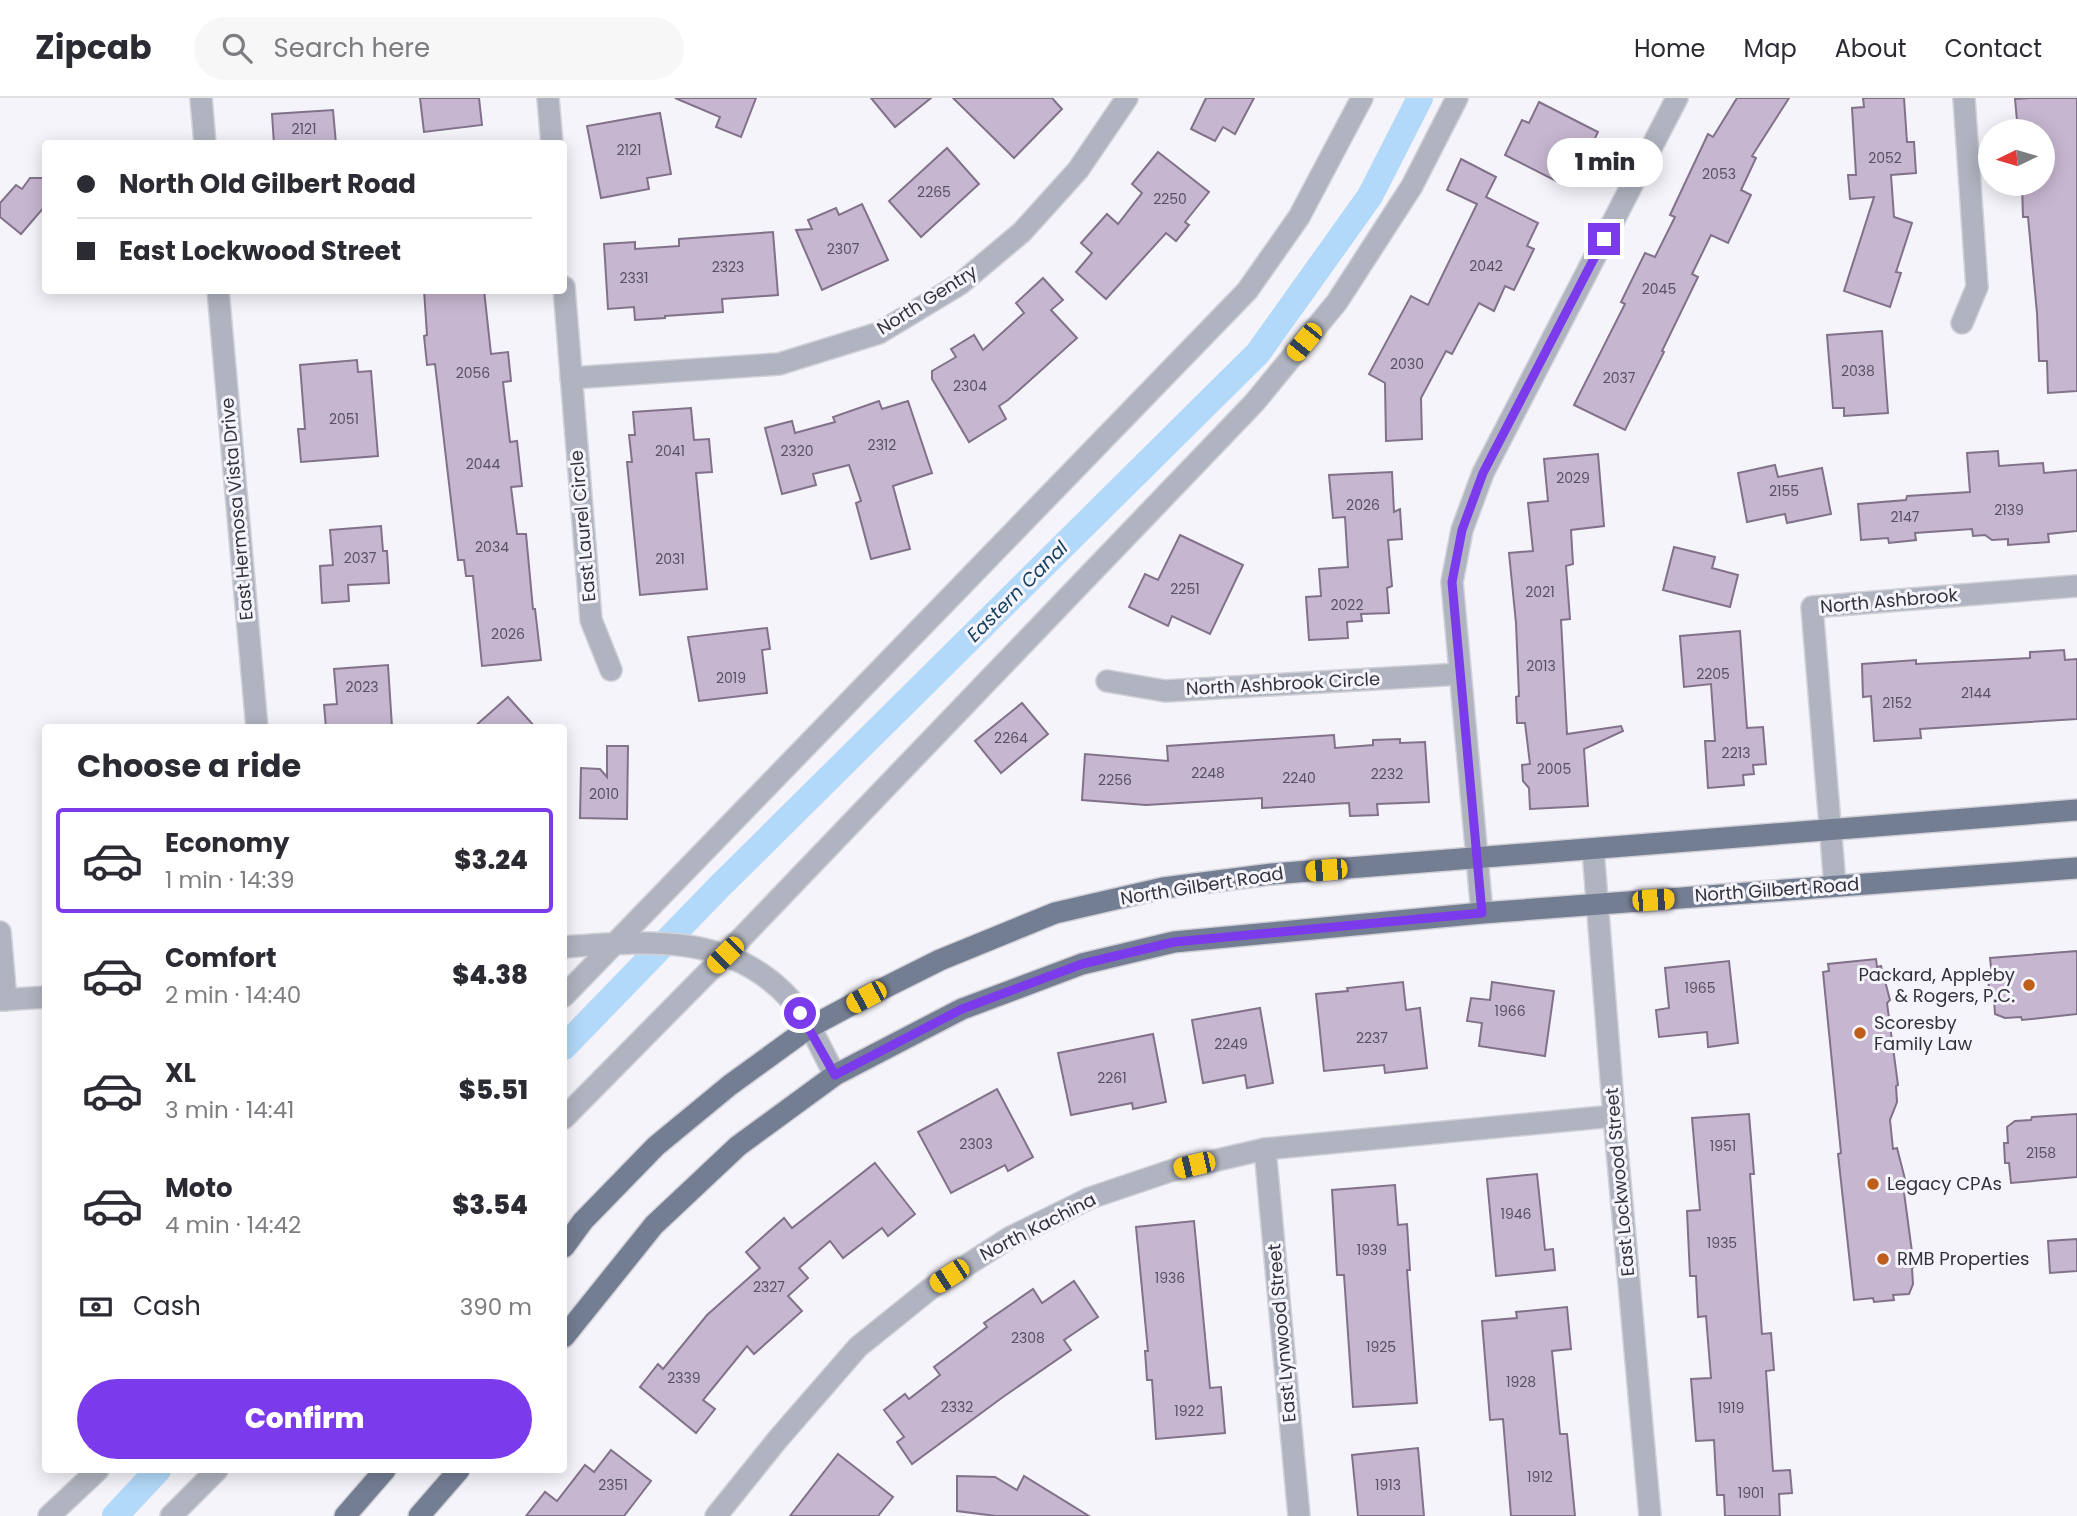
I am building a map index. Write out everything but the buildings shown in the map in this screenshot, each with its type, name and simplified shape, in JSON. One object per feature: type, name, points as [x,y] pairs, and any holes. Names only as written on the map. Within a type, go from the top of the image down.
[{"type":"main road","name":"North Gilbert Road","points":[[567,1243],[583,1221],[656,1146],[730,1086],[810,1027],[940,960],[1055,912],[1163,888],[1231,880],[2077,810]]},
{"type":"main road","name":"North Gilbert Road","points":[[567,1333],[654,1225],[738,1146],[835,1075],[962,1009],[1082,964],[1174,942],[1482,913],[2077,868]]},
{"type":"main road","points":[[345,1516],[382,1473]]},
{"type":"main road","points":[[419,1516],[456,1473]]},
{"type":"street","points":[[201,98],[205,140]]},
{"type":"street","points":[[548,98],[552,140]]},
{"type":"street","name":"North Gentry","points":[[571,378],[779,364],[879,333],[960,284],[1022,232],[1079,170],[1127,98]]},
{"type":"street","points":[[567,993],[620,944],[1247,291],[1299,217],[1362,98]]},
{"type":"street","points":[[567,1115],[719,952],[1254,403],[1337,302],[1412,186],[1457,98]]},
{"type":"street","points":[[1482,913],[1452,582],[1462,530],[1483,473],[1677,98]]},
{"type":"street","points":[[1962,323],[1977,287],[1964,98]]},
{"type":"street","name":"East Hermosa Vista Drive","points":[[218,294],[257,724]]},
{"type":"street","name":"East Laurel Circle","points":[[565,294],[591,620],[611,670]]},
{"type":"street","name":"North Ashbrook","points":[[1835,886],[1811,607],[2077,586]]},
{"type":"street","name":"North Ashbrook Circle","points":[[1107,681],[1165,691],[1460,674]]},
{"type":"street","name":"East Lockwood Street","points":[[1593,849],[1650,1516]]},
{"type":"street","points":[[0,932],[3,1000],[42,997]]},
{"type":"street","points":[[567,947],[676,943],[719,952],[751,966],[790,1000],[810,1027],[835,1075]]},
{"type":"street","name":"North Kachina","points":[[716,1516],[778,1438],[858,1347],[929,1289],[1009,1238],[1101,1194],[1170,1171],[1265,1149],[1614,1116]]},
{"type":"street","name":"East Lynwood Street","points":[[1265,1149],[1299,1516]]},
{"type":"street","points":[[50,1516],[95,1473]]},
{"type":"street","points":[[171,1516],[214,1473]]},
{"type":"waterway","name":"Eastern Canal","points":[[567,1044],[718,888],[1258,353],[1370,196],[1420,98]]},
{"type":"waterway","name":"Eastern Canal","points":[[115,1516],[155,1473]]},
{"type":"place","name":"Packard, Appleby & Rogers, P.C.","points":[[2029,985]]},
{"type":"place","name":"Scoresby Family Law","points":[[1860,1033]]},
{"type":"place","name":"Legacy CPAs","points":[[1873,1184]]},
{"type":"place","name":"RMB Properties","points":[[1883,1259]]},
{"type":"route","points":[[800,1013],[835,1075],[962,1009],[1082,964],[1174,942],[1482,913],[1452,582],[1462,530],[1483,473],[1604,239]]}]
